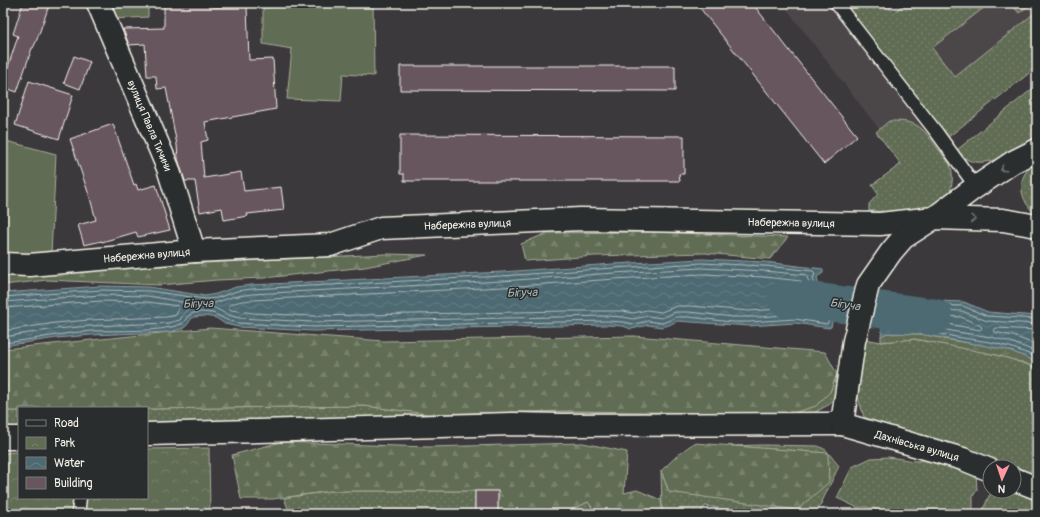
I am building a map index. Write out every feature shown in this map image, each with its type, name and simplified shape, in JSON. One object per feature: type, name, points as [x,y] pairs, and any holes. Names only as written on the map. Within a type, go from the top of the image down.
[{"type":"street","name":"вулиця Павла Тичини","points":[[98,3],[168,168],[194,251]]},
{"type":"street","points":[[148,434],[512,424],[842,424],[854,341],[868,285],[891,252],[903,238],[934,218],[973,189],[1013,162],[1037,150]]},
{"type":"street","name":"Набережна вулиця","points":[[3,264],[29,265],[194,251],[330,245],[381,228],[565,220],[880,224],[934,218],[1004,220],[1037,226]]},
{"type":"street","name":"Дахнівська вулиця","points":[[842,424],[963,459],[982,467]]},
{"type":"street","points":[[3,438],[18,438]]},
{"type":"street","points":[[1022,482],[1037,488]]},
{"type":"lane","points":[[836,3],[937,133],[973,189]]},
{"type":"lane","points":[[78,514],[80,499]]},
{"type":"shaded area","points":[[782,3],[1037,3],[1037,51],[903,160]]},
{"type":"green space","points":[[108,3],[148,3],[148,17],[112,19]]},
{"type":"green space","points":[[308,3],[373,3],[374,76],[343,74],[341,101],[287,99],[292,49],[263,44],[263,8]]},
{"type":"green space","points":[[860,3],[885,3],[894,12],[906,3],[990,3],[932,48],[955,77],[1037,11],[1037,67],[947,138],[849,11]]},
{"type":"green space","points":[[1010,3],[1032,3],[1019,13]]},
{"type":"green space","points":[[1037,85],[1037,142],[992,161],[974,162],[962,156],[957,150]]},
{"type":"green space","points":[[889,121],[907,122],[922,129],[950,165],[952,182],[950,191],[946,198],[941,202],[919,211],[869,211],[869,204],[878,194],[872,185],[901,164],[876,132]]},
{"type":"green space","points":[[6,141],[56,154],[51,254],[3,254],[3,151]]},
{"type":"green space","points":[[1037,163],[1037,215],[1026,203],[1023,196],[1022,181],[1030,168]]},
{"type":"green space","points":[[649,232],[788,237],[770,259],[705,253],[595,256],[525,261],[521,244],[547,233]]},
{"type":"green space","points":[[385,254],[427,255],[365,267],[264,278],[159,285],[47,280],[3,285],[3,271],[124,267]]},
{"type":"green space","points":[[210,328],[384,341],[634,336],[825,352],[837,374],[830,392],[816,406],[790,414],[570,411],[428,414],[364,406],[148,409],[148,407],[18,407],[18,411],[3,411],[3,349]]},
{"type":"green space","points":[[887,333],[920,334],[1009,350],[1037,362],[1037,368],[997,355],[915,339],[881,342],[881,336]]},
{"type":"green space","points":[[865,339],[881,342],[913,339],[972,349],[1008,358],[1037,368],[1037,425],[1033,435],[1037,438],[1037,479],[1022,473],[1022,459],[985,459],[961,450],[906,434],[864,417],[858,397]]},
{"type":"green space","points":[[837,374],[837,390],[830,404],[810,415],[148,428],[148,409],[364,406],[428,414],[570,411],[789,414],[830,392]]},
{"type":"green space","points":[[3,411],[18,411],[18,432],[3,432]]},
{"type":"green space","points":[[281,442],[428,447],[583,443],[627,452],[624,493],[637,490],[661,500],[662,514],[592,514],[592,507],[588,502],[567,512],[498,511],[498,491],[331,491],[273,499],[241,499],[232,455]]},
{"type":"green space","points":[[694,443],[828,453],[829,482],[797,510],[669,492],[661,471],[680,453]]},
{"type":"green space","points":[[729,446],[818,446],[826,450],[839,466],[816,514],[754,514],[705,506],[700,514],[662,514],[661,471],[669,492],[828,453]]},
{"type":"green space","points":[[209,448],[210,514],[3,514],[3,453],[18,452],[18,499],[148,499],[148,449]]},
{"type":"green space","points":[[889,457],[915,461],[937,460],[976,473],[977,490],[973,496],[973,508],[970,514],[874,514],[877,509],[864,507],[858,508],[837,498],[852,467],[871,458]]},
{"type":"green space","points":[[331,491],[475,491],[475,514],[290,514],[284,498]]},
{"type":"green space","points":[[1022,492],[1037,498],[1037,514],[981,514],[988,499],[1022,499]]},
{"type":"green space","points":[[588,502],[592,507],[593,514],[567,514],[567,512]]},
{"type":"water","points":[[702,259],[765,262],[823,269],[823,273],[817,277],[818,283],[836,291],[831,327],[829,328],[795,323],[749,326],[677,321],[662,327],[648,325],[631,329],[623,326],[607,325],[313,331],[238,327],[225,324],[216,318],[205,316],[194,317],[184,328],[169,332],[91,335],[57,338],[3,346],[3,293],[101,286],[149,287],[205,296],[236,287],[251,285],[502,272]]},
{"type":"water","points":[[887,294],[938,301],[964,302],[988,312],[1037,316],[1037,362],[1009,350],[920,334],[887,333],[881,336]]},
{"type":"building","points":[[23,3],[50,3],[36,42],[32,48],[17,92],[3,87],[3,82],[18,36],[13,34]]},
{"type":"building","points":[[164,3],[213,3],[213,7],[247,6],[249,60],[273,59],[276,109],[205,122],[208,140],[201,142],[204,178],[241,172],[244,191],[281,187],[284,210],[247,214],[248,216],[224,220],[222,208],[200,212],[195,181],[185,181],[178,159],[177,145],[166,88],[157,89],[156,76],[147,76],[145,44],[129,45],[123,29],[164,28]]},
{"type":"building","points":[[696,3],[752,3],[857,136],[824,164]]},
{"type":"building","points":[[74,56],[90,62],[80,89],[64,83]]},
{"type":"building","points":[[400,66],[675,66],[675,91],[400,90]]},
{"type":"building","points":[[29,81],[73,95],[59,139],[15,125]]},
{"type":"building","points":[[113,124],[134,185],[136,184],[138,190],[156,185],[170,230],[138,237],[136,232],[102,242],[84,245],[78,225],[96,220],[70,139]]},
{"type":"building","points":[[400,135],[684,136],[684,174],[679,174],[680,181],[404,181],[404,174],[400,174]]},
{"type":"building","points":[[475,491],[498,491],[498,514],[475,514]]},
{"type":"waterway","name":"Бігуча","points":[[786,299],[823,302],[934,317]]}]
